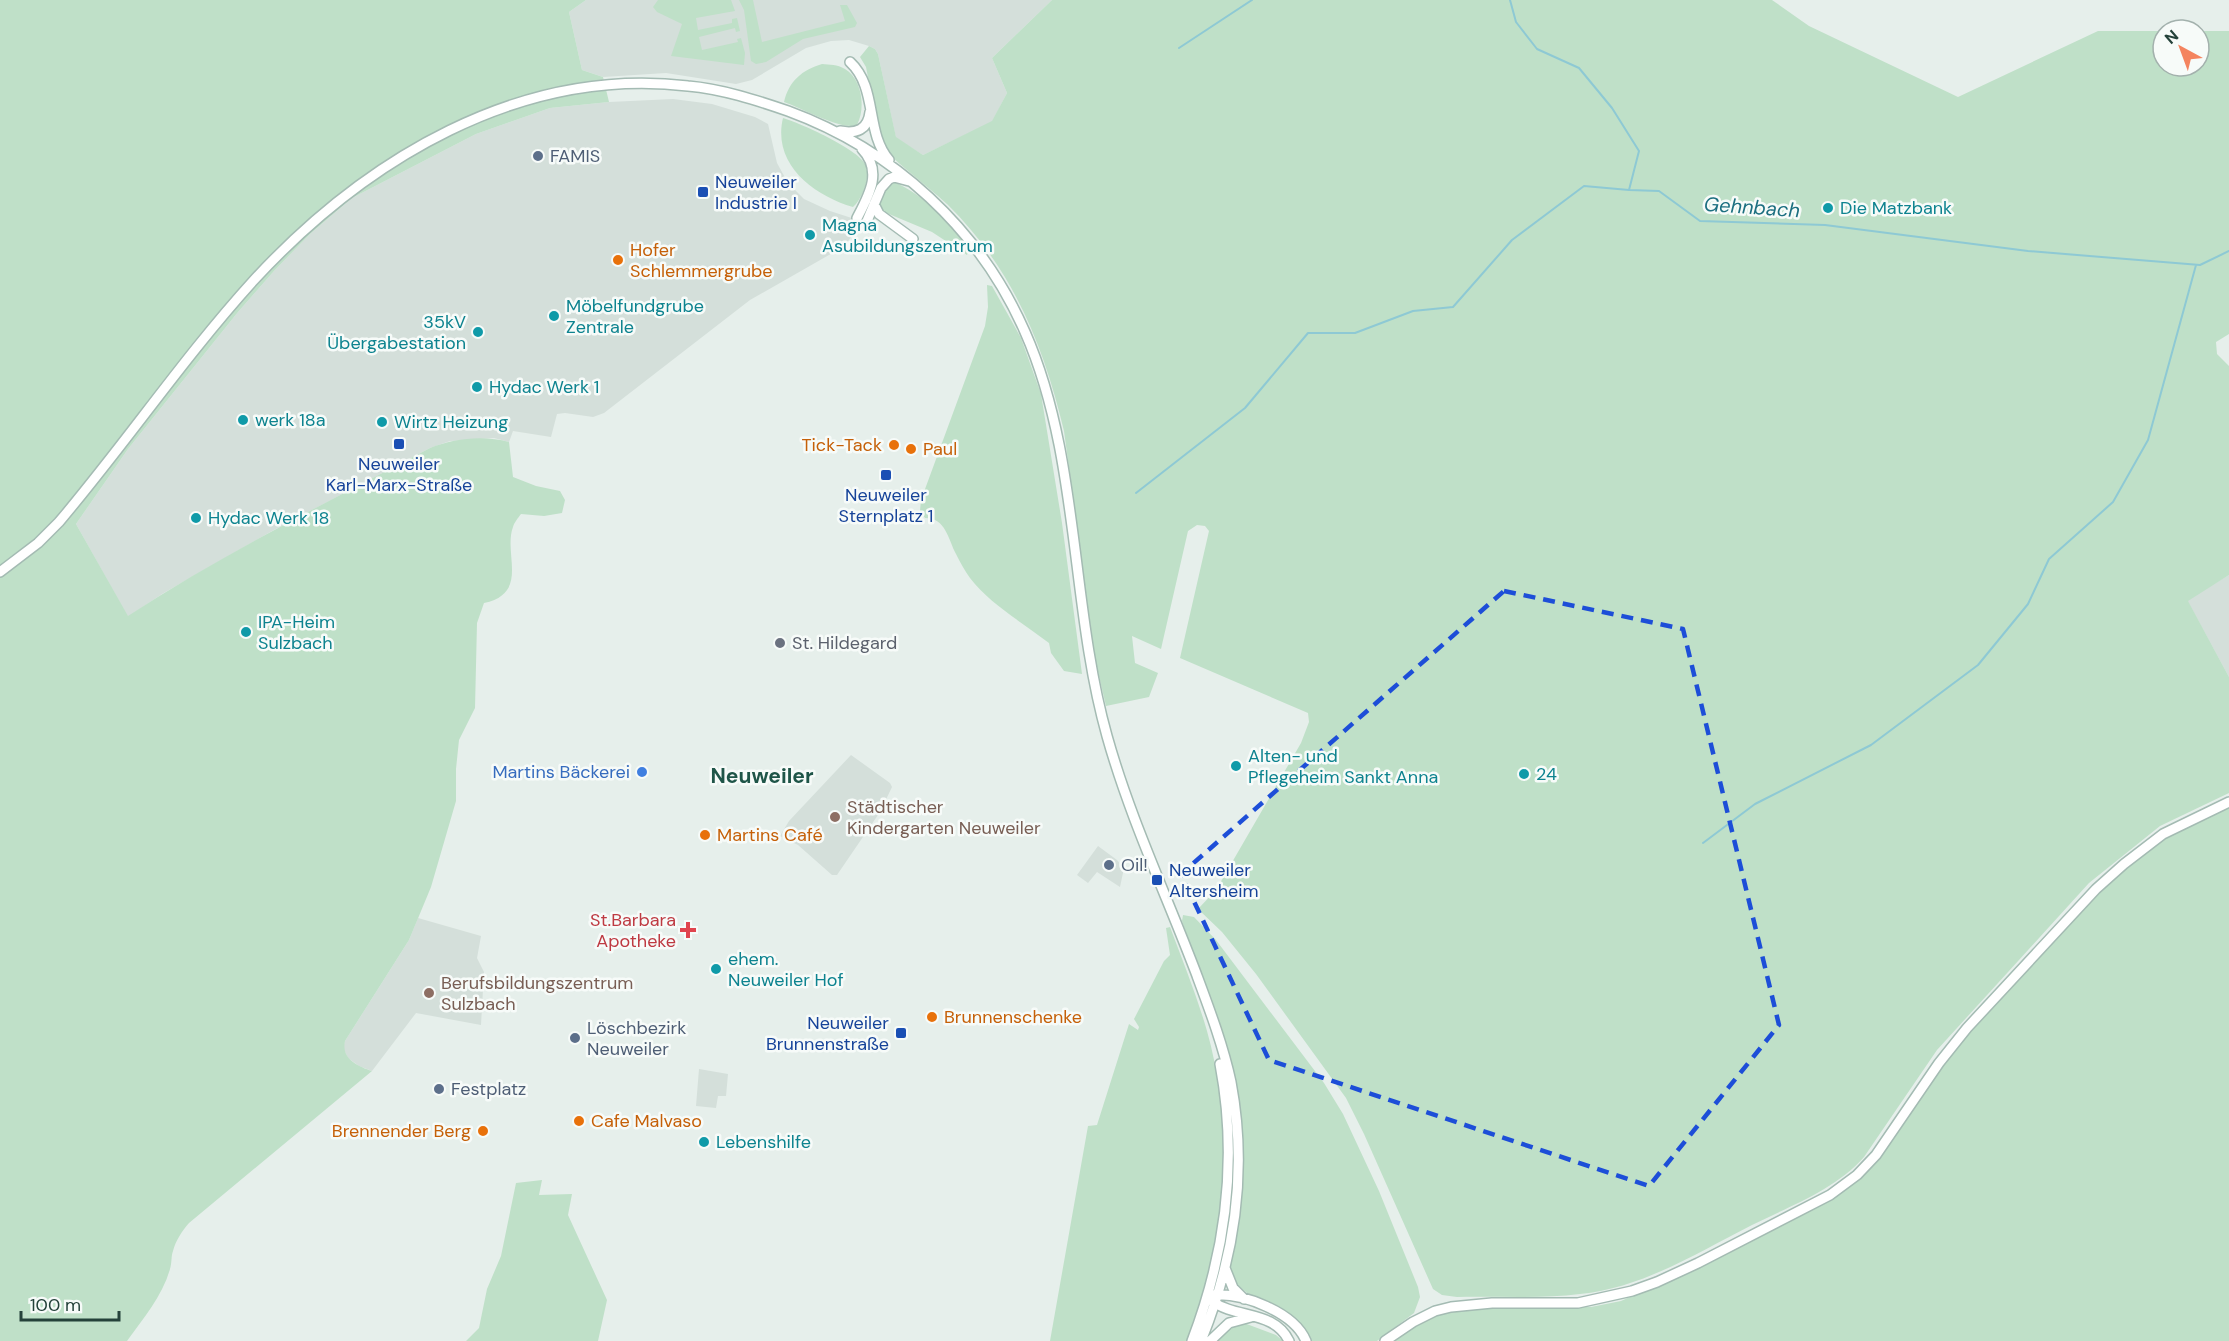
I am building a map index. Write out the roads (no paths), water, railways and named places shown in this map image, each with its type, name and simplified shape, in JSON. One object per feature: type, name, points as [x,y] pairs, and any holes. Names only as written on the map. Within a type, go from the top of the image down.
[{"type":"main road","points":[[850,62],[864,79],[879,146],[894,167]]},
{"type":"main road","points":[[0,572],[38,543],[59,522],[170,380],[256,278],[354,188],[389,164],[458,125],[500,108],[559,91],[599,84],[656,84],[734,94],[791,113],[857,143],[894,167],[916,185],[955,223],[988,264],[1015,311],[1035,357],[1049,398],[1059,450],[1086,644],[1105,731],[1133,815],[1211,1015],[1231,1086],[1237,1142],[1235,1218],[1225,1268],[1192,1341]]},
{"type":"main road","points":[[831,130],[848,133],[863,129],[868,122],[870,106]]},
{"type":"main road","points":[[857,143],[870,159],[874,174],[862,219],[889,179],[899,178],[916,185]]},
{"type":"main road","points":[[874,204],[879,214],[913,239]]},
{"type":"main road","points":[[1385,1341],[1413,1322],[1451,1307],[1492,1303],[1578,1303],[1632,1291],[1698,1263],[1830,1195],[1857,1175],[1876,1155],[1956,1042],[2096,890],[2124,864],[2163,834],[2229,801]]},
{"type":"main road","points":[[1201,1341],[1213,1298],[1223,1232],[1229,1163],[1225,1095],[1211,1015]]},
{"type":"main road","points":[[1225,1268],[1233,1288],[1246,1300]]},
{"type":"main road","points":[[1213,1298],[1246,1300],[1284,1315],[1299,1328],[1306,1341]]},
{"type":"main road","points":[[1213,1298],[1279,1327],[1289,1341]]},
{"type":"main road","points":[[1210,1341],[1229,1323],[1256,1316]]},
{"type":"waterway","points":[[1179,48],[1252,0]]},
{"type":"waterway","name":"Gehnbach","points":[[1510,0],[1516,22],[1537,49],[1579,68],[1612,108],[1639,151],[1629,190],[1659,191],[1700,221],[1825,225],[2028,251],[2200,265],[2229,251]]},
{"type":"waterway","points":[[1136,493],[1245,408],[1308,333],[1355,333],[1413,311],[1453,307],[1512,240],[1584,186],[1629,190]]},
{"type":"waterway","points":[[1703,843],[1755,804],[1871,745],[1978,665],[2028,604],[2049,559],[2113,502],[2148,440],[2196,265]]},
{"type":"place","name":"FAMIS","points":[[538,156]]},
{"type":"place","name":"Neuweiler Industrie I","points":[[703,192]]},
{"type":"place","name":"Die Matzbank","points":[[1828,208]]},
{"type":"place","name":"Magna Asubildungszentrum","points":[[810,235]]},
{"type":"place","name":"Hofer Schlemmergrube","points":[[618,260]]},
{"type":"place","name":"Möbelfundgrube Zentrale","points":[[554,316]]},
{"type":"place","name":"35kV Übergabestation","points":[[478,332]]},
{"type":"place","name":"Hydac Werk 1","points":[[477,387]]},
{"type":"place","name":"werk 18a","points":[[243,420]]},
{"type":"place","name":"Wirtz Heizung","points":[[382,422]]},
{"type":"place","name":"Neuweiler Karl-Marx-Straße","points":[[399,444]]},
{"type":"place","name":"Tick-Tack","points":[[894,445]]},
{"type":"place","name":"Paul","points":[[911,449]]},
{"type":"place","name":"Neuweiler Sternplatz 1","points":[[886,475]]},
{"type":"place","name":"Hydac Werk 18","points":[[196,518]]},
{"type":"place","name":"IPA-Heim Sulzbach","points":[[246,632]]},
{"type":"place","name":"St. Hildegard","points":[[780,643]]},
{"type":"place","name":"Alten- und Pflegeheim Sankt Anna","points":[[1236,766]]},
{"type":"place","name":"Martins Bäckerei","points":[[642,772]]},
{"type":"place","name":"24","points":[[1524,774]]},
{"type":"place","name":"Städtischer Kindergarten Neuweiler","points":[[835,817]]},
{"type":"place","name":"Martins Café","points":[[705,835]]},
{"type":"place","name":"Oil!","points":[[1109,865]]},
{"type":"place","name":"Neuweiler Altersheim","points":[[1157,880]]},
{"type":"place","name":"St.Barbara Apotheke","points":[[688,930]]},
{"type":"place","name":"ehem. Neuweiler Hof","points":[[716,969]]},
{"type":"place","name":"Berufsbildungszentrum Sulzbach","points":[[429,993]]},
{"type":"place","name":"Brunnenschenke","points":[[932,1017]]},
{"type":"place","name":"Neuweiler Brunnenstraße","points":[[901,1033]]},
{"type":"place","name":"Löschbezirk Neuweiler","points":[[575,1038]]},
{"type":"place","name":"Festplatz","points":[[439,1089]]},
{"type":"place","name":"Cafe Malvaso","points":[[579,1121]]},
{"type":"place","name":"Brennender Berg","points":[[483,1131]]},
{"type":"place","name":"Lebenshilfe","points":[[704,1142]]},
{"type":"district","name":"Neuweiler","points":[[762,776]]}]
